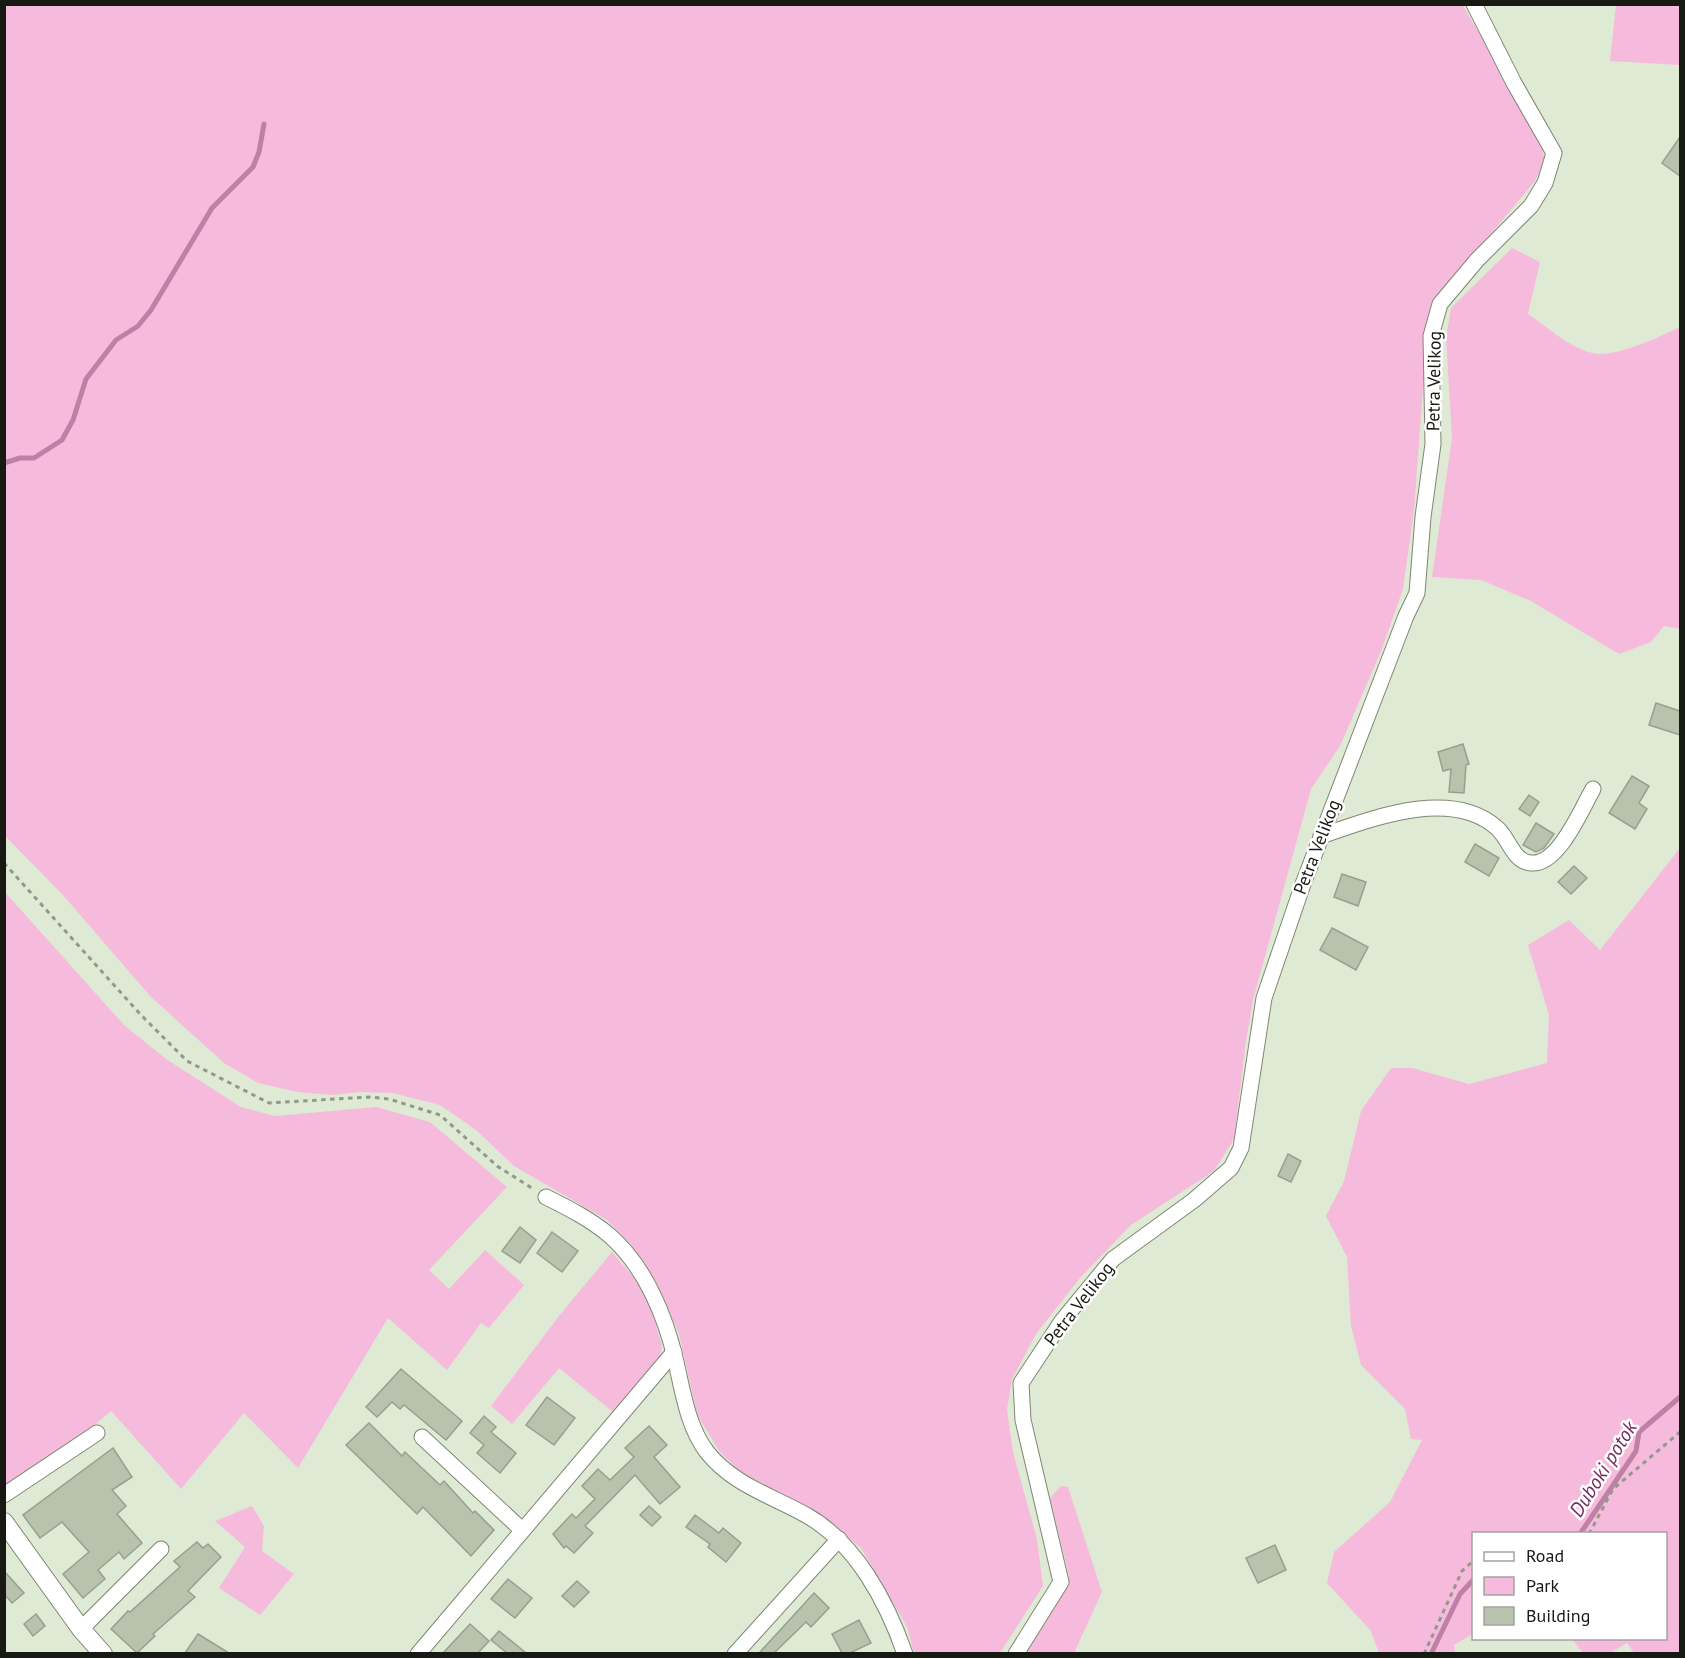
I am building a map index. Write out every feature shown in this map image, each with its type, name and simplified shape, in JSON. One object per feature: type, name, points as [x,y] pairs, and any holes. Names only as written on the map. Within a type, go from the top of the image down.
[{"type":"street","name":"Petra Velikog","points":[[1016,1653],[1061,1582],[1023,1420],[1021,1383],[1062,1321],[1113,1259],[1194,1200],[1231,1168],[1241,1148],[1248,1117],[1264,998],[1321,836],[1417,593],[1423,517],[1433,444],[1431,336],[1440,304],[1477,260],[1531,206],[1545,183],[1554,153],[1514,83],[1474,4]]},
{"type":"street","points":[[1321,836],[1409,810],[1454,808],[1478,816],[1496,826],[1518,858],[1532,864],[1543,861],[1556,852],[1593,789]]},
{"type":"street","points":[[546,1197],[594,1224],[610,1237],[651,1291],[668,1328],[694,1430],[718,1465],[754,1490],[806,1515],[839,1539],[858,1562],[878,1595],[905,1653]]},
{"type":"street","points":[[418,1653],[674,1352]]},
{"type":"street","points":[[4,1495],[97,1433]]},
{"type":"street","points":[[422,1437],[522,1530]]},
{"type":"street","points":[[4,1522],[81,1629],[103,1653]]},
{"type":"street","points":[[735,1653],[839,1539]]},
{"type":"street","points":[[81,1629],[161,1549]]},
{"type":"path","points":[[4,863],[141,1015],[187,1061],[269,1103],[369,1097],[390,1099],[440,1115],[497,1166],[546,1197]]},
{"type":"path","points":[[1590,1532],[1613,1489],[1680,1432]]},
{"type":"path","points":[[1424,1653],[1462,1570],[1472,1561]]},
{"type":"green space","points":[[4,5],[1463,5],[1518,101],[1542,148],[1545,161],[1535,181],[1459,272],[1427,333],[1414,510],[1403,589],[1382,649],[1340,746],[1311,789],[1253,1000],[1234,1139],[1214,1171],[1131,1225],[1080,1278],[1036,1334],[1012,1379],[1007,1410],[1013,1452],[1037,1539],[1043,1586],[1000,1653],[914,1653],[907,1627],[861,1548],[818,1514],[739,1471],[719,1451],[697,1414],[679,1334],[658,1285],[630,1243],[607,1220],[514,1166],[476,1130],[440,1105],[392,1093],[360,1092],[333,1095],[297,1092],[258,1083],[224,1063],[151,997],[62,894],[5,836]]},
{"type":"green space","points":[[1616,5],[1680,5],[1680,65],[1610,61]]},
{"type":"green space","points":[[1512,248],[1540,262],[1528,314],[1582,350],[1601,354],[1621,351],[1680,327],[1680,629],[1664,626],[1651,642],[1619,654],[1531,601],[1481,580],[1432,577],[1452,438],[1446,338],[1451,308]]},
{"type":"green space","points":[[1680,848],[1680,1653],[1634,1653],[1627,1643],[1610,1653],[1583,1653],[1573,1640],[1667,1640],[1667,1532],[1472,1532],[1472,1635],[1454,1645],[1455,1653],[1379,1653],[1371,1631],[1327,1583],[1334,1552],[1390,1502],[1422,1440],[1411,1439],[1405,1409],[1361,1365],[1351,1326],[1347,1257],[1326,1216],[1344,1181],[1361,1111],[1391,1068],[1412,1068],[1469,1084],[1547,1063],[1549,1015],[1528,945],[1569,920],[1600,950]]},
{"type":"green space","points":[[4,891],[124,1025],[166,1059],[241,1107],[275,1116],[376,1107],[430,1122],[507,1187],[429,1270],[449,1289],[485,1250],[524,1285],[489,1328],[481,1323],[447,1370],[388,1318],[298,1468],[244,1413],[181,1489],[111,1411],[66,1449],[5,1485]]},
{"type":"green space","points":[[612,1252],[647,1293],[662,1346],[660,1356],[613,1412],[559,1368],[512,1424],[491,1406],[559,1316]]},
{"type":"green space","points":[[1061,1486],[1068,1487],[1102,1592],[1074,1653],[1021,1654],[1067,1584],[1069,1576],[1050,1498]]},
{"type":"green space","points":[[252,1506],[264,1526],[262,1551],[294,1574],[260,1615],[219,1588],[245,1547],[215,1521]]},
{"type":"building","points":[[1680,137],[1680,176],[1662,163]]},
{"type":"building","points":[[1656,703],[1680,711],[1680,735],[1649,725]]},
{"type":"building","points":[[1463,744],[1469,764],[1466,765],[1464,793],[1449,792],[1451,769],[1443,771],[1438,752]]},
{"type":"building","points":[[1632,776],[1649,786],[1639,803],[1647,809],[1635,829],[1609,813]]},
{"type":"building","points":[[1529,795],[1539,802],[1530,816],[1519,809]]},
{"type":"building","points":[[1536,823],[1554,834],[1544,848],[1536,852],[1523,845]]},
{"type":"building","points":[[1475,844],[1499,858],[1489,876],[1465,862]]},
{"type":"building","points":[[1574,866],[1587,878],[1571,894],[1558,882]]},
{"type":"building","points":[[1342,874],[1366,882],[1358,906],[1334,897]]},
{"type":"building","points":[[1332,928],[1368,947],[1356,970],[1320,950]]},
{"type":"building","points":[[1288,1154],[1301,1161],[1291,1182],[1278,1176]]},
{"type":"building","points":[[520,1227],[536,1240],[520,1263],[502,1251]]},
{"type":"building","points":[[552,1232],[578,1251],[562,1272],[537,1253]]},
{"type":"building","points":[[401,1369],[462,1421],[446,1440],[404,1405],[400,1409],[392,1402],[377,1417],[366,1407]]},
{"type":"building","points":[[547,1397],[575,1418],[554,1445],[526,1425]]},
{"type":"building","points":[[484,1416],[496,1427],[491,1432],[516,1453],[500,1473],[477,1453],[484,1445],[470,1433]]},
{"type":"building","points":[[369,1423],[402,1456],[405,1452],[440,1485],[444,1481],[473,1513],[475,1511],[494,1530],[471,1556],[423,1507],[417,1514],[346,1445]]},
{"type":"building","points":[[649,1426],[667,1445],[654,1457],[680,1487],[660,1504],[635,1475],[585,1526],[593,1533],[574,1553],[566,1546],[564,1548],[553,1534],[572,1514],[576,1518],[595,1499],[582,1486],[598,1469],[610,1480],[634,1457],[625,1448]]},
{"type":"building","points":[[113,1448],[132,1477],[112,1490],[126,1506],[117,1514],[142,1543],[124,1559],[119,1552],[98,1570],[105,1579],[83,1598],[63,1574],[89,1552],[62,1522],[40,1538],[23,1515]]},
{"type":"building","points":[[649,1506],[661,1517],[652,1526],[640,1515]]},
{"type":"building","points":[[695,1515],[719,1533],[723,1528],[741,1543],[726,1562],[708,1547],[710,1544],[686,1527]]},
{"type":"building","points":[[197,1542],[203,1548],[208,1544],[221,1557],[188,1591],[195,1597],[153,1634],[155,1636],[137,1653],[111,1629],[128,1611],[130,1612],[180,1567],[174,1561]]},
{"type":"building","points":[[1275,1545],[1286,1570],[1258,1583],[1246,1558]]},
{"type":"building","points":[[4,1571],[24,1593],[12,1603],[4,1594]]},
{"type":"building","points":[[508,1579],[532,1598],[515,1618],[491,1599]]},
{"type":"building","points":[[577,1581],[589,1592],[574,1607],[562,1596]]},
{"type":"building","points":[[814,1593],[829,1608],[811,1627],[806,1622],[774,1653],[760,1652]]},
{"type":"building","points":[[36,1614],[45,1626],[33,1636],[24,1624]]},
{"type":"building","points":[[859,1620],[871,1643],[850,1653],[842,1653],[832,1634]]},
{"type":"building","points":[[470,1624],[489,1641],[478,1653],[443,1653]]},
{"type":"building","points":[[499,1631],[526,1653],[507,1653],[491,1640]]},
{"type":"building","points":[[198,1634],[229,1653],[185,1653]]},
{"type":"waterway","points":[[4,463],[20,458],[34,458],[62,440],[73,420],[86,379],[116,340],[138,326],[151,310],[212,208],[253,167],[259,152],[264,124]]},
{"type":"waterway","name":"Duboki potok","points":[[1581,1532],[1636,1451],[1639,1432],[1680,1397]]},
{"type":"waterway","name":"Duboki potok","points":[[1431,1654],[1460,1594],[1472,1581]]}]
